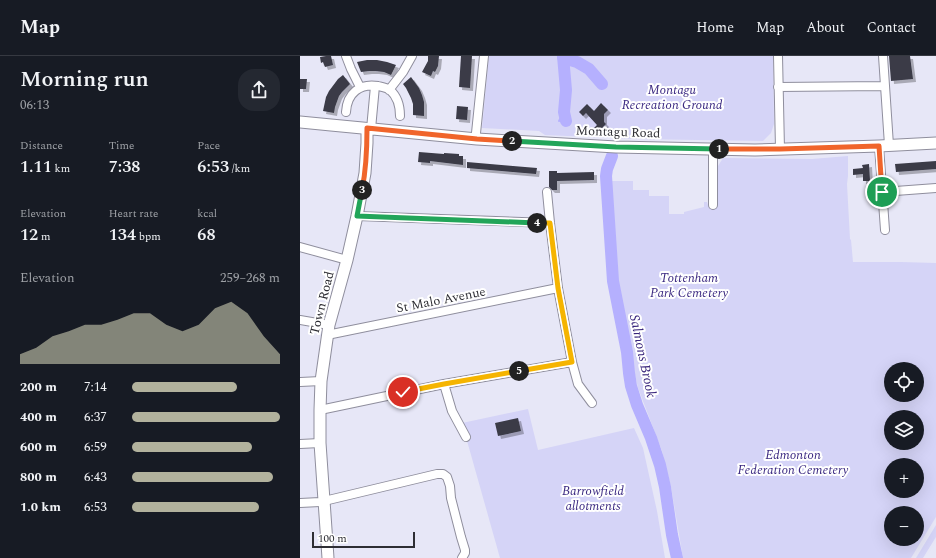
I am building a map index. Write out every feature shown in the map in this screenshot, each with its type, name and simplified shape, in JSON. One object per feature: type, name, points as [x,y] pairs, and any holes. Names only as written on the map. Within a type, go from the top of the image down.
[{"type":"main road","name":"Montagu Road","points":[[300,122],[477,139],[616,147],[780,149],[936,143]]},
{"type":"main road","name":"Town Road","points":[[328,558],[320,443],[321,381],[328,330],[357,216],[365,173],[369,129]]},
{"type":"street","points":[[346,56],[360,87]]},
{"type":"street","points":[[390,90],[412,56]]},
{"type":"street","points":[[477,139],[476,134],[484,56]]},
{"type":"street","points":[[778,56],[780,149]]},
{"type":"street","points":[[883,56],[884,146],[882,192],[885,230]]},
{"type":"street","points":[[369,129],[375,86]]},
{"type":"street","points":[[346,112],[346,106],[352,94],[360,87],[375,86],[384,87],[390,90],[398,101],[400,116]]},
{"type":"street","points":[[778,88],[884,86]]},
{"type":"street","points":[[713,149],[713,205]]},
{"type":"street","points":[[882,192],[936,188]]},
{"type":"street","points":[[547,192],[558,288],[572,362],[578,384],[592,403]]},
{"type":"street","points":[[357,216],[550,223]]},
{"type":"street","points":[[300,247],[347,260]]},
{"type":"street","name":"St Malo Avenue","points":[[328,330],[558,288]]},
{"type":"street","points":[[300,320],[328,330]]},
{"type":"street","points":[[320,410],[444,384],[572,362]]},
{"type":"street","points":[[300,382],[321,381]]},
{"type":"street","points":[[444,384],[452,411],[466,437]]},
{"type":"street","points":[[300,444],[320,443]]},
{"type":"street","points":[[300,503],[324,501],[437,474],[443,474],[450,486],[451,498],[465,550],[464,556]]},
{"type":"green space","name":"Montagu Recreation Ground","points":[[489,56],[773,56],[774,124],[771,133],[763,141],[632,139],[545,135],[539,131],[482,128]]},
{"type":"green space","name":"Edmonton Federation Cemetery","points":[[848,156],[847,184],[850,239],[853,262],[936,263],[936,517],[924,537],[924,506],[884,506],[884,546],[918,546],[911,558],[683,558],[671,487],[662,451],[638,388],[635,375],[631,375],[629,352],[622,325],[615,282],[608,181],[633,181],[633,190],[649,190],[649,196],[669,196],[669,214],[684,214],[684,212],[704,207],[704,202],[707,202],[708,205],[718,205],[718,166],[723,158],[812,159]]},
{"type":"green space","name":"Barrowfield allotments","points":[[528,409],[538,450],[634,428],[643,448],[657,511],[665,558],[500,558],[462,423]]},
{"type":"green space","points":[[936,525],[936,537],[923,558],[916,558]]},
{"type":"building","points":[[331,56],[333,65],[325,67],[323,62],[321,63],[320,57]]},
{"type":"building","points":[[428,56],[439,56],[438,66],[435,72],[433,71],[431,76],[422,72],[428,61]]},
{"type":"building","points":[[461,56],[472,56],[470,88],[459,87]]},
{"type":"building","points":[[889,56],[910,56],[913,79],[891,81]]},
{"type":"building","points":[[377,60],[396,65],[391,75],[376,71],[361,72],[357,62]]},
{"type":"building","points":[[343,75],[350,84],[339,96],[334,113],[323,111],[329,91]]},
{"type":"building","points":[[411,77],[422,95],[424,102],[424,116],[413,115],[413,104],[403,84]]},
{"type":"building","points":[[300,79],[307,79],[306,89],[300,89]]},
{"type":"building","points":[[601,103],[608,110],[604,114],[604,122],[606,124],[598,132],[594,128],[597,125],[586,113],[583,116],[579,112],[587,104],[594,111]]},
{"type":"building","points":[[457,106],[468,107],[467,120],[456,119]]},
{"type":"building","points":[[419,152],[459,154],[459,156],[463,156],[463,165],[430,161],[430,163],[418,162]]},
{"type":"building","points":[[936,161],[936,169],[896,172],[895,164]]},
{"type":"building","points":[[467,162],[537,168],[536,174],[467,168]]},
{"type":"building","points":[[869,164],[870,181],[863,181],[863,174],[853,175],[853,169],[863,168],[862,165]]},
{"type":"building","points":[[549,171],[557,171],[557,173],[594,172],[594,180],[557,181],[557,190],[552,190],[549,187]]},
{"type":"building","points":[[518,418],[521,431],[498,436],[495,423]]},
{"type":"waterway","name":"Salmons Brook","points":[[563,56],[566,90],[564,112],[566,121]]},
{"type":"waterway","name":"Salmons Brook","points":[[563,58],[577,62],[589,69],[602,84]]},
{"type":"waterway","name":"Salmons Brook","points":[[559,121],[564,112]]},
{"type":"waterway","name":"Salmons Brook","points":[[612,156],[606,176],[613,281],[627,352],[631,386],[660,465],[677,558]]},
{"type":"route","points":[[403,392],[572,362],[558,288],[550,223],[357,216],[365,173],[367,128],[477,139],[616,147],[755,150],[879,146],[882,192]]},
{"type":"park label","name":"Tottenham Park Cemetery","points":[[689,286]]}]
